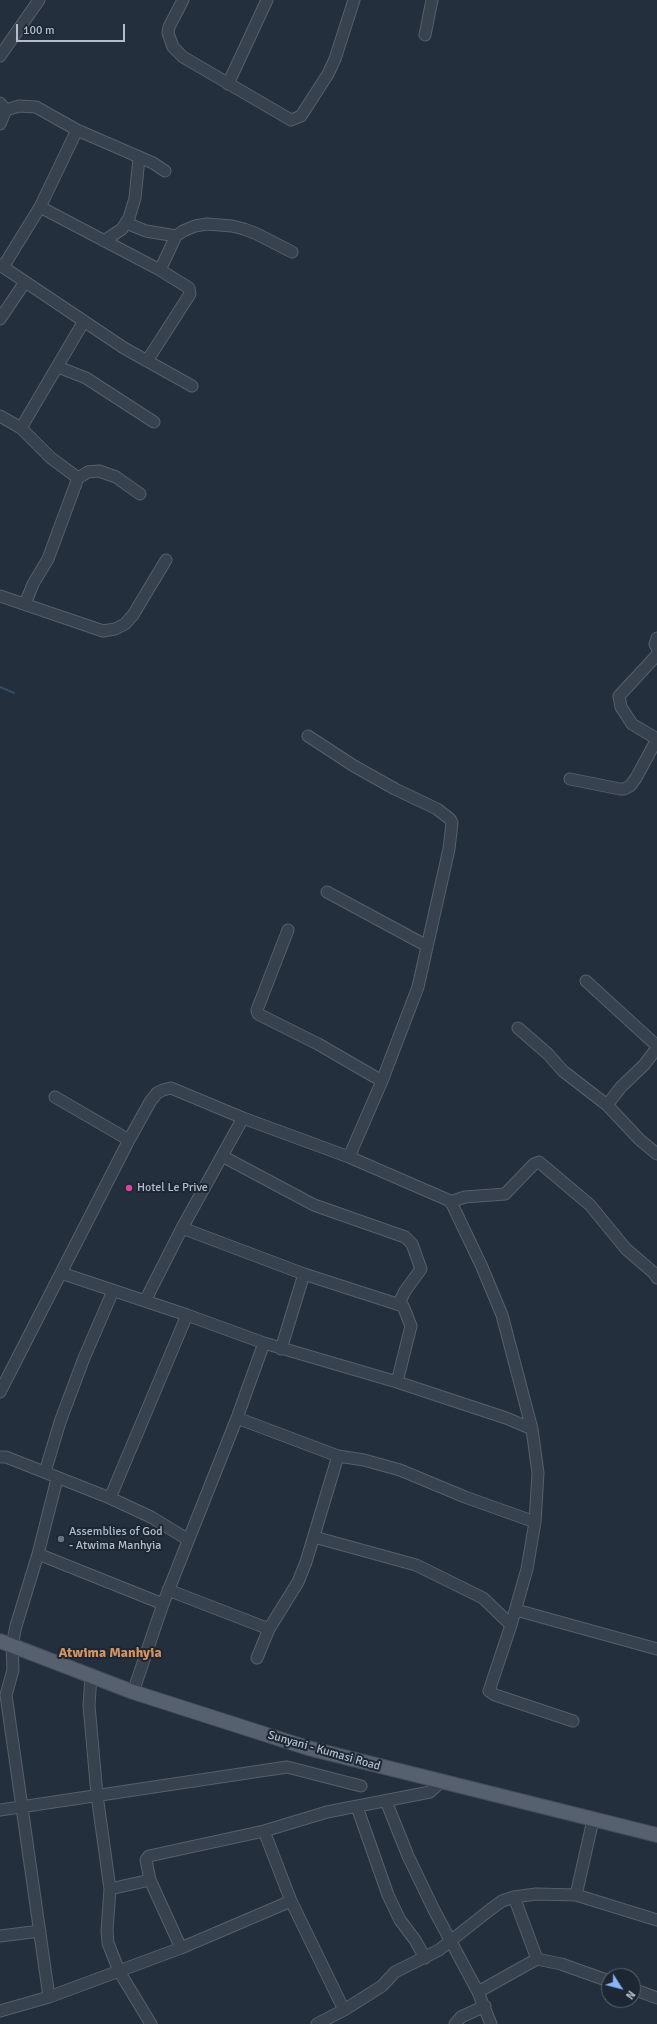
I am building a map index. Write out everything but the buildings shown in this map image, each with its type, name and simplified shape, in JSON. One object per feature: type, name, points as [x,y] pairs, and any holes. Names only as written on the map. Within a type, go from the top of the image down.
[{"type":"main road","name":"Sunyani - Kumasi Road","points":[[6,1643],[133,1692],[308,1748],[657,1835]]},
{"type":"street","points":[[0,56],[40,0]]},
{"type":"street","points":[[183,0],[169,26],[168,33],[173,48],[183,57],[281,116],[292,120],[296,120],[301,116],[328,74],[335,59],[354,0]]},
{"type":"street","points":[[228,84],[267,0]]},
{"type":"street","points":[[424,35],[432,0]]},
{"type":"street","points":[[0,124],[3,106],[36,107],[77,130],[153,163],[165,171]]},
{"type":"street","points":[[77,130],[40,207],[1,266],[146,361],[192,386]]},
{"type":"street","points":[[104,241],[126,223],[133,209],[139,158]]},
{"type":"street","points":[[40,207],[160,270],[187,286],[190,294],[146,361]]},
{"type":"street","points":[[126,223],[146,232],[176,236]]},
{"type":"street","points":[[160,270],[176,236],[182,231],[206,224],[232,226],[257,234],[292,252]]},
{"type":"street","points":[[0,319],[25,282]]},
{"type":"street","points":[[21,428],[58,367],[84,320]]},
{"type":"street","points":[[58,367],[86,378],[154,422]]},
{"type":"street","points":[[0,416],[21,428],[51,458],[78,478]]},
{"type":"street","points":[[24,604],[33,584],[48,559],[78,478],[88,472],[99,470],[116,477],[140,494]]},
{"type":"street","points":[[0,596],[103,631],[115,629],[125,624],[133,615],[166,560]]},
{"type":"street","points":[[657,638],[655,644],[657,648]]},
{"type":"street","points":[[570,779],[624,789],[630,786],[636,778],[657,738],[632,724],[620,707],[619,696],[657,655]]},
{"type":"street","points":[[308,736],[354,766],[437,810],[450,819],[452,829],[449,849],[418,987],[382,1081],[349,1157]]},
{"type":"street","points":[[327,892],[427,946]]},
{"type":"street","points":[[288,930],[257,1010],[258,1014],[318,1044],[382,1081]]},
{"type":"street","points":[[586,981],[657,1047],[644,1065],[621,1087],[607,1105]]},
{"type":"street","points":[[518,1028],[548,1054],[563,1071],[607,1105],[640,1140],[657,1154]]},
{"type":"street","points":[[0,1392],[129,1140],[150,1102],[157,1093],[163,1090],[171,1088],[244,1118],[349,1157],[450,1202],[482,1267],[502,1315],[532,1429],[538,1474],[534,1522],[527,1569],[516,1610],[489,1690],[491,1694],[573,1721]]},
{"type":"street","points":[[55,1097],[129,1140]]},
{"type":"street","points":[[145,1301],[182,1228],[244,1118]]},
{"type":"street","points":[[222,1156],[314,1205],[405,1236],[412,1244],[422,1269],[405,1291],[399,1303]]},
{"type":"street","points":[[450,1202],[465,1197],[505,1194],[534,1164],[539,1162],[590,1205],[626,1249],[654,1273],[657,1278]]},
{"type":"street","points":[[182,1228],[304,1274],[399,1303],[406,1311],[411,1326],[397,1382]]},
{"type":"street","points":[[61,1273],[187,1315],[281,1349],[397,1382],[506,1418],[532,1429]]},
{"type":"street","points":[[281,1349],[304,1274]]},
{"type":"street","points":[[45,1472],[60,1422],[84,1358],[113,1291]]},
{"type":"street","points":[[110,1498],[187,1315]]},
{"type":"street","points":[[133,1692],[187,1539],[237,1418],[264,1343]]},
{"type":"street","points":[[237,1418],[338,1456],[364,1460],[400,1470],[465,1497],[534,1522]]},
{"type":"street","points":[[257,1658],[269,1629],[298,1582],[314,1537],[338,1456]]},
{"type":"street","points":[[0,1457],[6,1457],[45,1472],[58,1479],[110,1498],[151,1517],[187,1539]]},
{"type":"street","points":[[49,1997],[6,1695],[13,1670],[6,1643],[16,1626],[38,1554],[58,1479]]},
{"type":"street","points":[[314,1537],[416,1565],[483,1598],[511,1625]]},
{"type":"street","points":[[38,1554],[163,1604]]},
{"type":"street","points":[[168,1590],[269,1629]]},
{"type":"street","points":[[516,1610],[657,1649]]},
{"type":"street","points":[[92,1676],[89,1705],[97,1795],[110,1889],[107,1931],[108,1943],[119,1972],[148,2023]]},
{"type":"street","points":[[0,1810],[287,1767],[361,1786]]},
{"type":"street","points":[[182,1948],[150,1880],[146,1860],[149,1856],[264,1831],[327,1812],[430,1792],[441,1782]]},
{"type":"street","points":[[386,1801],[408,1856],[450,1942],[485,2006],[491,2024]]},
{"type":"street","points":[[357,1807],[388,1895],[400,1920],[415,1940],[425,1958]]},
{"type":"street","points":[[576,1895],[593,1820]]},
{"type":"street","points":[[264,1831],[292,1900],[344,2010]]},
{"type":"street","points":[[110,1889],[150,1880]]},
{"type":"street","points":[[317,2024],[344,2010],[382,1986],[395,1972],[425,1958],[450,1942],[502,1901],[536,1894],[576,1895],[657,1920]]},
{"type":"street","points":[[514,1898],[537,1959]]},
{"type":"street","points":[[0,2010],[49,1997],[119,1972],[182,1948],[292,1900]]},
{"type":"street","points":[[0,1936],[40,1931]]},
{"type":"street","points":[[478,1992],[518,1972],[537,1959],[561,1964],[601,1978]]},
{"type":"street","points":[[641,1992],[657,1998]]},
{"type":"street","points":[[455,2024],[462,2017],[485,2006]]},
{"type":"waterway","points":[[0,687],[14,693]]},
{"type":"place","name":"Hotel Le Prive","points":[[129,1188]]},
{"type":"place","name":"Assemblies of God - Atwima Manhyia","points":[[61,1539]]},
{"type":"district","name":"Atwima Manhyia","points":[[110,1653]]}]
